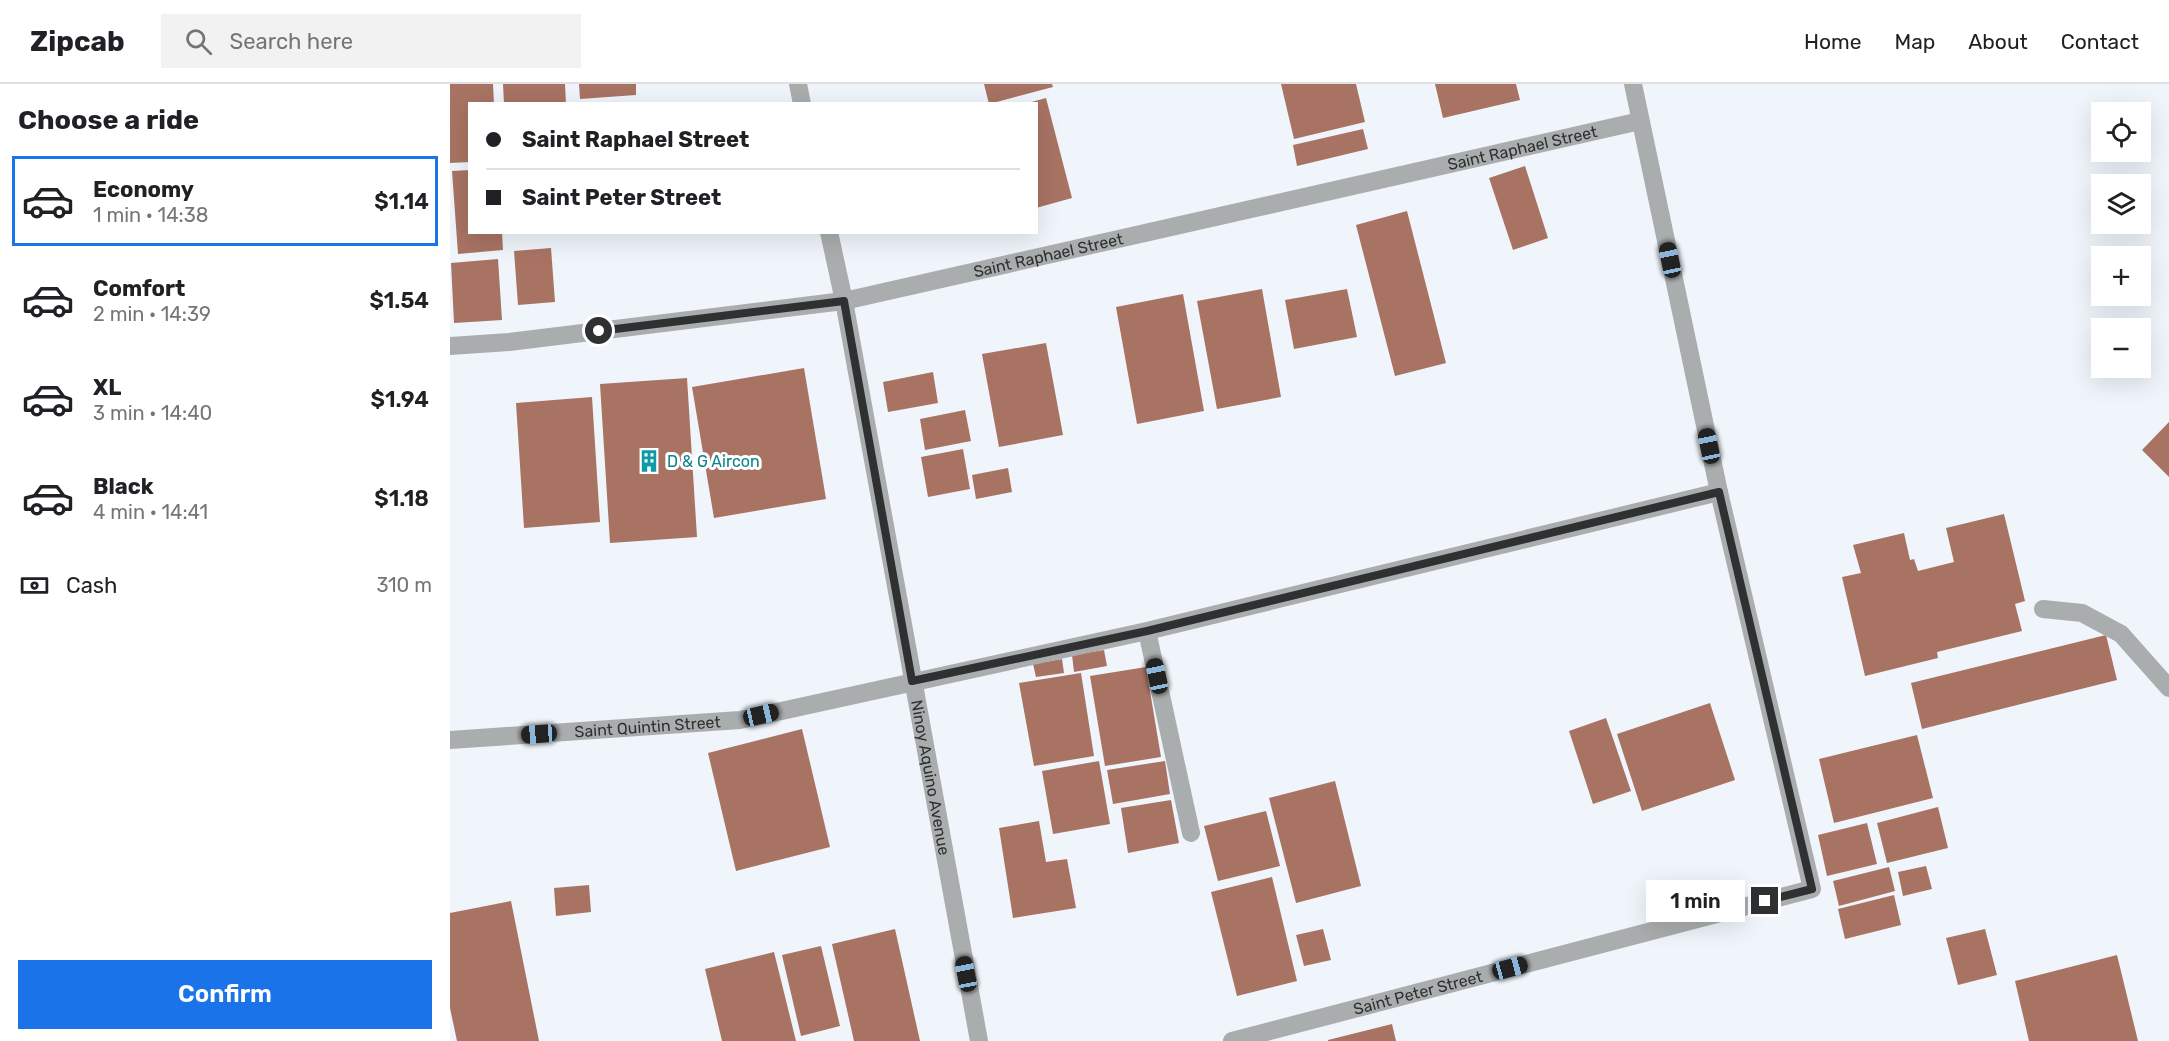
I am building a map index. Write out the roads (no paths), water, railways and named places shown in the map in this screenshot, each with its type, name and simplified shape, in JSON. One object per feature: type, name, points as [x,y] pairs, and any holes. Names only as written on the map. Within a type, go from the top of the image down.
[{"type":"street","points":[[798,84],[802,102]]},
{"type":"street","points":[[1633,84],[1719,492]]},
{"type":"street","name":"Saint Raphael Street","points":[[450,346],[510,342],[844,301],[1640,121]]},
{"type":"street","name":"Ninoy Aquino Avenue","points":[[830,234],[979,1041]]},
{"type":"street","name":"Saint Quintin Street","points":[[450,740],[740,720],[1147,631],[1719,492]]},
{"type":"street","name":"Saint Peter Street","points":[[1232,1041],[1812,889],[1719,492]]},
{"type":"street","points":[[2043,609],[2082,613],[2121,634],[2169,688]]},
{"type":"street","points":[[1147,631],[1191,833]]},
{"type":"place","name":"D & G Aircon","points":[[649,461]]}]
